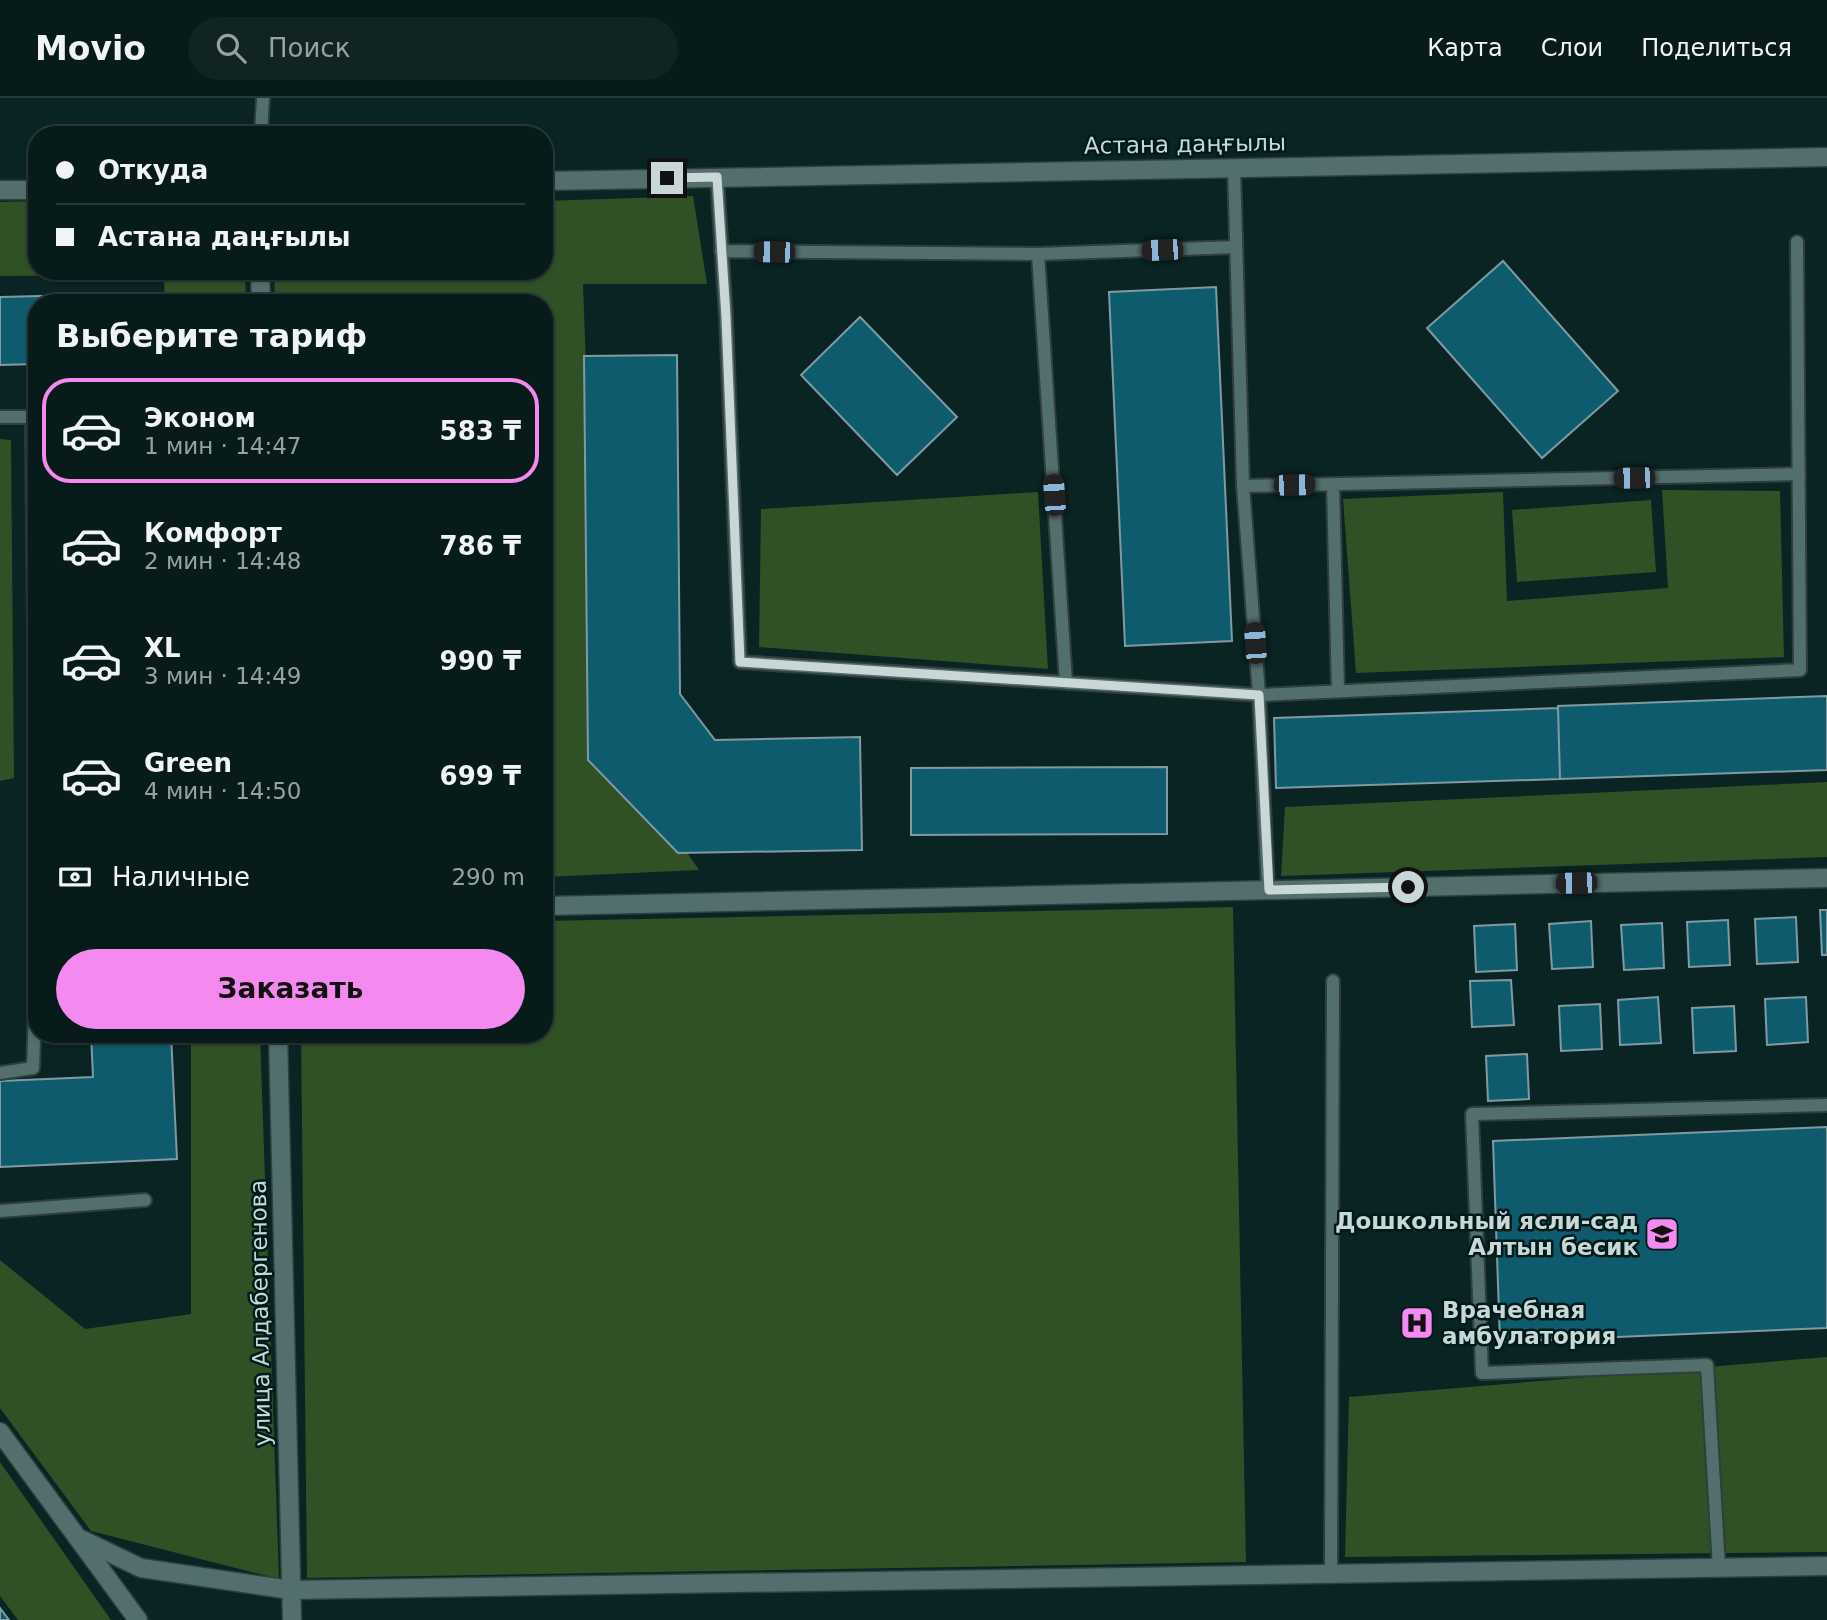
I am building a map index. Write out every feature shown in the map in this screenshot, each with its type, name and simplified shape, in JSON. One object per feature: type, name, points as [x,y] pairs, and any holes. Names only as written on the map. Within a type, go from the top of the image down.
[{"type":"street","name":"Астана даңғылы","points":[[553,181],[1827,157]]},
{"type":"street","points":[[0,190],[28,190]]},
{"type":"street","points":[[553,906],[1827,878]]},
{"type":"street","name":"улица Алдабергенова","points":[[278,1043],[292,1620]]},
{"type":"street","points":[[0,1432],[138,1620]]},
{"type":"street","points":[[80,1538],[141,1568],[291,1590],[1827,1566]]},
{"type":"lane","points":[[261,126],[263,98]]},
{"type":"lane","points":[[1234,168],[1243,486],[1259,695],[1269,890]]},
{"type":"lane","points":[[717,177],[740,662],[1259,695],[1800,670],[1797,242]]},
{"type":"lane","points":[[722,251],[1038,254],[1236,247]]},
{"type":"lane","points":[[1038,254],[1066,683]]},
{"type":"lane","points":[[0,417],[28,417]]},
{"type":"lane","points":[[1243,486],[1799,474]]},
{"type":"lane","points":[[1333,484],[1338,691]]},
{"type":"lane","points":[[1331,1574],[1333,981]]},
{"type":"lane","points":[[0,1073],[33,1068],[34,1043]]},
{"type":"lane","points":[[1719,1568],[1707,1365],[1482,1373],[1472,1114],[1827,1105]]},
{"type":"lane","points":[[0,1211],[145,1200]]},
{"type":"green space","points":[[693,196],[707,284],[583,284],[599,724],[699,870],[553,877],[553,294],[275,294],[274,280],[553,280],[553,201]]},
{"type":"green space","points":[[28,201],[28,276],[0,276],[0,202]]},
{"type":"green space","points":[[164,280],[245,280],[246,294],[165,294]]},
{"type":"green space","points":[[0,439],[11,440],[14,778],[0,781]]},
{"type":"green space","points":[[1662,490],[1780,491],[1784,657],[1356,673],[1343,499],[1503,492],[1507,601],[1668,588]]},
{"type":"green space","points":[[1038,492],[1048,669],[759,647],[761,509]]},
{"type":"green space","points":[[1651,500],[1656,572],[1517,582],[1512,510]]},
{"type":"green space","points":[[1827,782],[1827,857],[1281,876],[1285,807]]},
{"type":"green space","points":[[1233,907],[1246,1562],[307,1578],[301,1043],[553,1043],[553,921]]},
{"type":"green space","points":[[191,1043],[260,1043],[279,1579],[91,1531],[0,1408],[0,1260],[85,1329],[191,1314]]},
{"type":"green space","points":[[1827,1357],[1827,1552],[1345,1557],[1349,1397]]},
{"type":"green space","points":[[0,1462],[111,1620],[18,1620],[0,1596]]},
{"type":"building","points":[[1503,261],[1618,391],[1542,458],[1427,328]]},
{"type":"building","points":[[1216,287],[1232,641],[1125,646],[1109,292]]},
{"type":"building","points":[[28,296],[28,364],[0,365],[0,297]]},
{"type":"building","points":[[860,317],[957,417],[897,475],[801,375]]},
{"type":"building","points":[[677,355],[680,694],[715,740],[860,737],[862,850],[678,853],[588,760],[584,356]]},
{"type":"building","points":[[1827,696],[1827,770],[1560,779],[1558,706]]},
{"type":"building","points":[[1558,708],[1560,779],[1276,788],[1274,718]]},
{"type":"building","points":[[1167,767],[1167,834],[911,835],[911,768]]},
{"type":"building","points":[[1820,910],[1827,910],[1827,955],[1822,955]]},
{"type":"building","points":[[1796,917],[1798,962],[1757,964],[1755,919]]},
{"type":"building","points":[[1728,920],[1730,965],[1689,967],[1687,922]]},
{"type":"building","points":[[1591,921],[1593,967],[1552,969],[1549,924]]},
{"type":"building","points":[[1662,923],[1664,968],[1624,970],[1621,925]]},
{"type":"building","points":[[1515,924],[1517,970],[1476,972],[1474,926]]},
{"type":"building","points":[[1511,980],[1514,1025],[1472,1027],[1470,981]]},
{"type":"building","points":[[1658,997],[1661,1043],[1620,1045],[1618,1000]]},
{"type":"building","points":[[1806,997],[1808,1042],[1767,1045],[1765,999]]},
{"type":"building","points":[[1600,1004],[1602,1049],[1561,1051],[1559,1006]]},
{"type":"building","points":[[1734,1006],[1736,1051],[1694,1053],[1692,1008]]},
{"type":"building","points":[[91,1043],[171,1043],[177,1159],[0,1167],[0,1081],[93,1077]]},
{"type":"building","points":[[1527,1054],[1529,1099],[1488,1101],[1486,1056]]},
{"type":"building","name":"Дошкольный ясли-сад Алтын бесик","points":[[1827,1127],[1827,1328],[1500,1342],[1493,1141]]},
{"type":"building","points":[[0,1608],[9,1620],[0,1620]]},
{"type":"place","name":"Дошкольный ясли-сад Алтын бесик","points":[[1662,1234]]},
{"type":"place","name":"Врачебная амбулатория","points":[[1417,1323]]},
{"type":"route","points":[[667,178],[717,177],[726,317],[740,662],[1259,695],[1269,890],[1408,887]]}]
